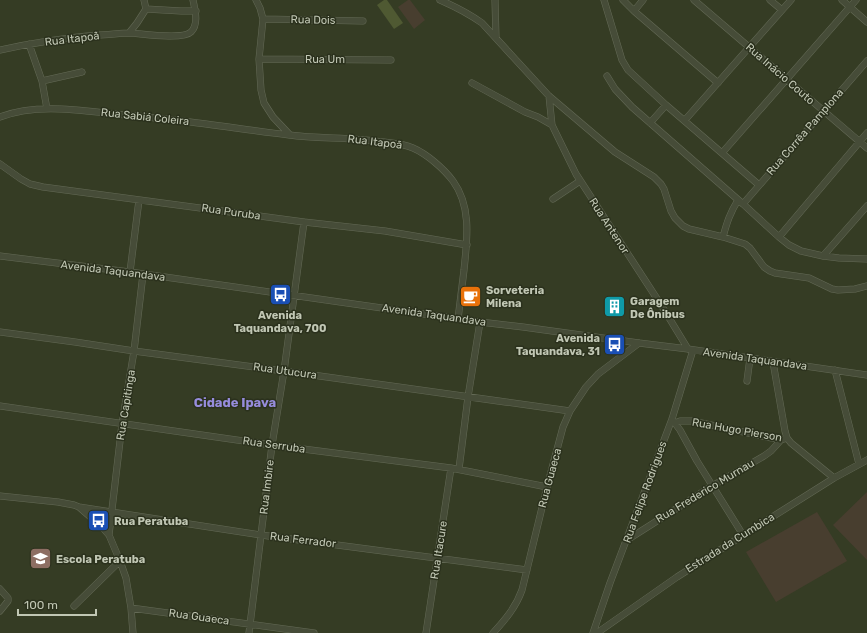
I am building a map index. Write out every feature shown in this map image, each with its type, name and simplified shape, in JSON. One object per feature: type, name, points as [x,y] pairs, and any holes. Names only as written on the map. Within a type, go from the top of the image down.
[{"type":"street","points":[[129,33],[146,9],[144,0]]},
{"type":"street","points":[[146,9],[196,11],[193,0]]},
{"type":"street","points":[[256,0],[263,19],[259,59],[260,90],[264,103],[290,135]]},
{"type":"street","points":[[440,0],[459,8],[482,23],[549,96],[615,152],[661,184],[671,211],[675,218],[683,226],[689,229],[745,244],[750,248],[764,267],[775,273],[808,278],[832,289],[838,290],[855,289],[867,286]]},
{"type":"street","points":[[494,0],[496,38]]},
{"type":"street","points":[[604,0],[622,60],[628,70],[666,105],[760,185]]},
{"type":"street","points":[[622,0],[718,83]]},
{"type":"street","points":[[634,11],[643,0]]},
{"type":"street","name":"Rua Inácio Couto","points":[[694,0],[867,148]]},
{"type":"street","points":[[770,0],[782,10]]},
{"type":"street","points":[[685,120],[791,0]]},
{"type":"street","points":[[842,0],[867,22]]},
{"type":"street","points":[[722,153],[856,0]]},
{"type":"street","name":"Rua Itapoã","points":[[0,50],[80,37],[129,33],[184,36],[190,33],[195,26],[196,11]]},
{"type":"street","name":"Rua Dois","points":[[263,19],[363,21]]},
{"type":"street","points":[[30,44],[42,81],[47,109]]},
{"type":"street","name":"Rua Um","points":[[259,59],[391,60]]},
{"type":"street","name":"Rua Corrêa Pamplona","points":[[723,237],[729,215],[740,202],[760,185],[867,61]]},
{"type":"street","points":[[42,81],[82,72]]},
{"type":"street","points":[[606,76],[615,89],[632,107],[789,245],[824,256],[867,259]]},
{"type":"street","points":[[472,83],[552,125]]},
{"type":"street","name":"Rua Antenor","points":[[549,96],[552,125],[576,174],[691,349]]},
{"type":"street","points":[[650,123],[666,105]]},
{"type":"street","name":"Rua Sabiá Coleira","points":[[0,116],[15,112],[47,109],[182,120],[290,135]]},
{"type":"street","points":[[779,237],[867,133]]},
{"type":"street","name":"Rua Itapoã","points":[[290,135],[366,140],[396,144],[413,148],[431,159],[444,171],[460,193],[467,219],[467,245],[458,319]]},
{"type":"street","name":"Rua Puruba","points":[[0,164],[30,184],[43,187],[304,222],[386,231],[467,245]]},
{"type":"street","points":[[553,199],[580,181]]},
{"type":"street","points":[[130,272],[140,200]]},
{"type":"street","points":[[824,256],[867,206]]},
{"type":"street","name":"Rua Imbire","points":[[249,633],[272,445],[284,371],[304,222]]},
{"type":"street","name":"Avenida Taquandava","points":[[0,256],[130,272],[458,319],[691,349],[867,376]]},
{"type":"street","name":"Rua Capitinga","points":[[109,535],[122,424],[134,351],[143,274]]},
{"type":"street","points":[[459,469],[468,397],[480,322]]},
{"type":"street","name":"Rua Utucura","points":[[0,332],[570,411]]},
{"type":"street","name":"Rua Guaeca","points":[[494,633],[519,598],[563,427],[570,411],[586,387],[598,374],[639,343]]},
{"type":"street","name":"Rua Felipe Rodrigues","points":[[593,633],[610,583],[674,421],[691,349]]},
{"type":"street","points":[[747,381],[750,358]]},
{"type":"street","points":[[773,362],[785,431],[784,439]]},
{"type":"street","points":[[835,370],[859,464]]},
{"type":"street","name":"Rua Serruba","points":[[0,406],[272,445],[459,469],[547,487]]},
{"type":"street","points":[[674,421],[743,535]]},
{"type":"street","name":"Rua Hugo Pierson","points":[[674,421],[692,421],[784,439],[834,478]]},
{"type":"street","name":"Rua Frederico Murnau","points":[[627,540],[712,486],[771,451],[784,439]]},
{"type":"street","name":"Estrada da Cumbica","points":[[597,633],[677,576],[834,478],[867,460]]},
{"type":"street","name":"Rua Itacure","points":[[426,633],[451,468]]},
{"type":"street","name":"Rua Ferrador","points":[[0,496],[58,502],[80,507],[261,535],[527,570]]},
{"type":"street","points":[[80,507],[109,535],[120,561],[126,578],[133,633]]},
{"type":"street","points":[[74,606],[120,561]]},
{"type":"street","points":[[0,589],[8,598],[8,601],[0,611]]},
{"type":"street","name":"Rua Guaeca","points":[[131,608],[314,633]]},
{"type":"shaded area","points":[[384,0],[387,0],[403,23],[394,29],[377,5]]},
{"type":"shaded area","points":[[410,0],[425,20],[414,29],[398,7]]},
{"type":"shaded area","points":[[867,492],[867,560],[833,525]]},
{"type":"shaded area","points":[[817,512],[847,561],[776,602],[746,552]]},
{"type":"shaded area","points":[[88,513],[108,516],[106,528]]},
{"type":"place","name":"Avenida Taquandava, 700","points":[[280,295]]},
{"type":"place","name":"Sorveteria Milena","points":[[470,296]]},
{"type":"place","name":"Garagem De Ônibus","points":[[615,307]]},
{"type":"place","name":"Avenida Taquandava, 31","points":[[615,344]]},
{"type":"place","name":"Rua Peratuba","points":[[98,521]]},
{"type":"place","name":"Escola Peratuba","points":[[41,559]]},
{"type":"district","name":"Cidade Ipava","points":[[235,402]]}]
